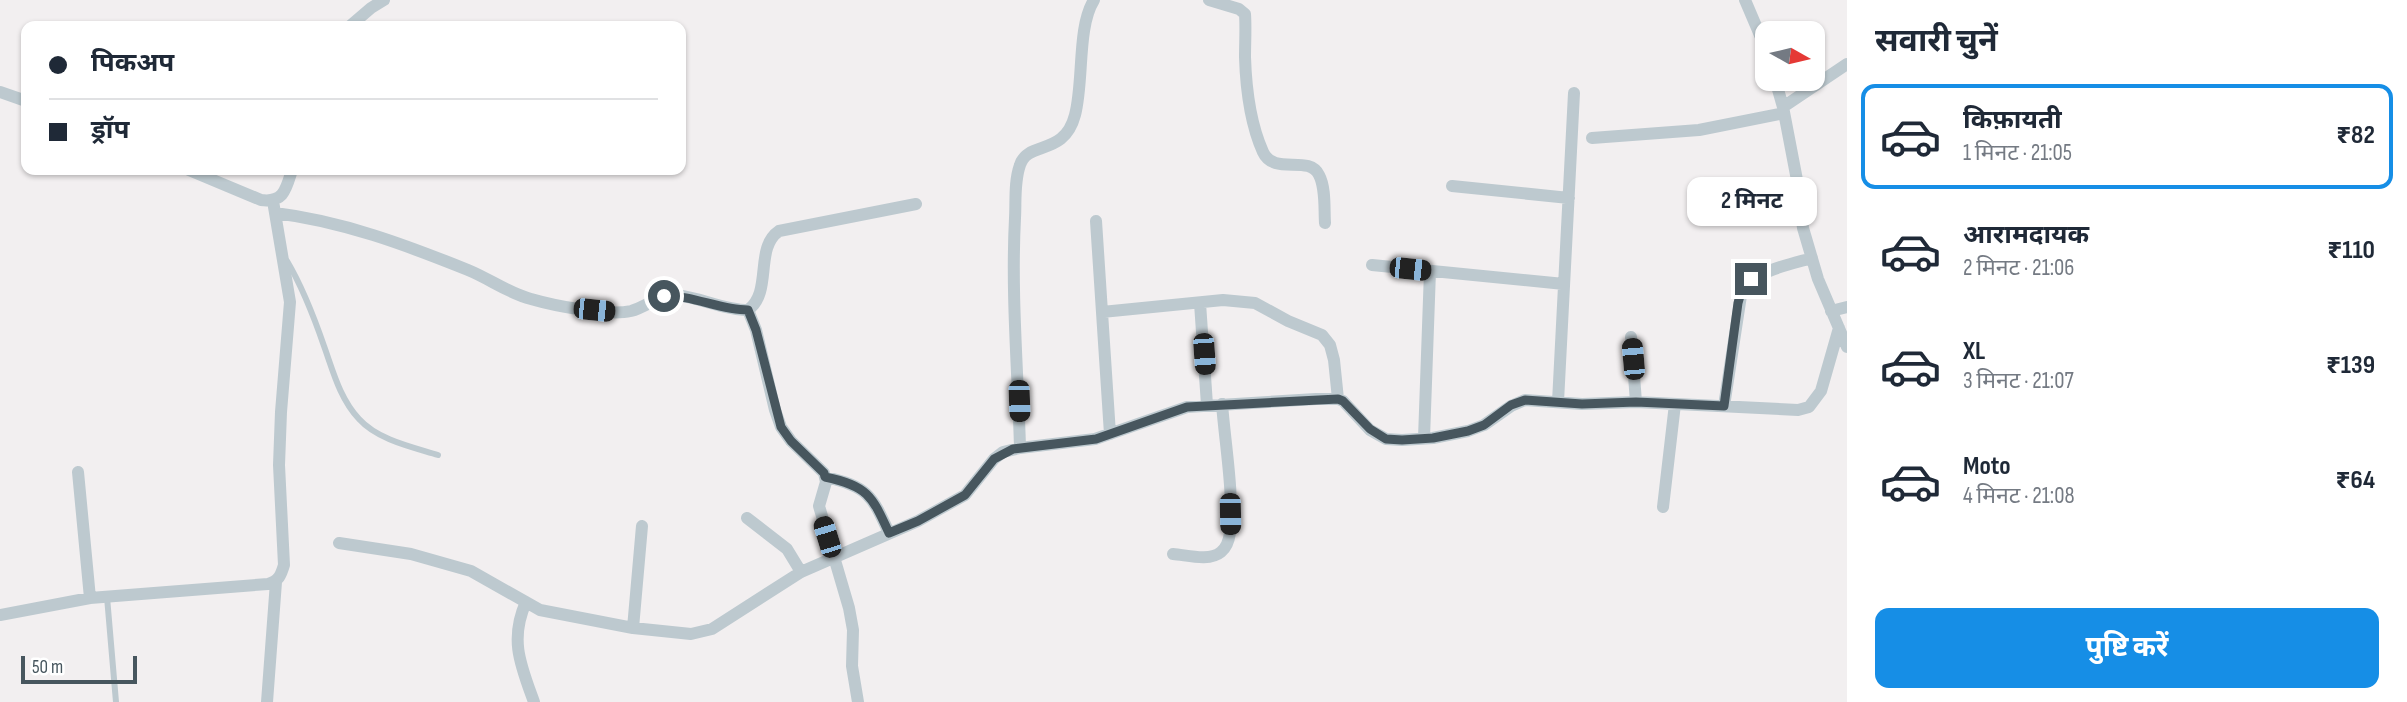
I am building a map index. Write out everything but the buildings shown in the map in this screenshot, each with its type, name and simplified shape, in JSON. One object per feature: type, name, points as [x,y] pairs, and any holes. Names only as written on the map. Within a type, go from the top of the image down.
[{"type":"street","points":[[356,21],[384,0]]},
{"type":"street","points":[[1020,447],[1013,244],[1017,177],[1026,155],[1058,143],[1068,134],[1081,93],[1085,31],[1089,8],[1094,0]]},
{"type":"street","points":[[1209,0],[1239,9],[1245,14],[1247,91],[1264,155],[1277,164],[1302,165],[1317,171],[1321,178],[1325,223]]},
{"type":"street","points":[[1745,0],[1755,23]]},
{"type":"street","points":[[1592,138],[1699,130],[1783,110],[1847,64]]},
{"type":"street","points":[[1777,91],[1797,180],[1803,228],[1831,311],[1847,347]]},
{"type":"street","points":[[0,92],[21,99]]},
{"type":"street","points":[[1558,402],[1574,93]]},
{"type":"street","points":[[201,175],[274,207],[384,238],[468,270],[514,294],[549,303],[617,312],[633,310],[664,296],[676,295],[722,307],[748,310],[759,297],[768,244],[779,231],[916,204]]},
{"type":"street","points":[[267,702],[276,582],[284,565],[279,465],[290,302],[274,207],[290,175]]},
{"type":"street","points":[[1452,186],[1569,198]]},
{"type":"street","points":[[1096,221],[1110,434]]},
{"type":"street","points":[[1724,406],[1742,289],[1751,279],[1766,272],[1812,258]]},
{"type":"street","points":[[1372,265],[1564,284]]},
{"type":"street","points":[[1424,438],[1430,271]]},
{"type":"street","points":[[1102,312],[1223,300],[1255,303],[1287,321],[1322,335],[1330,345],[1334,360],[1338,399]]},
{"type":"street","points":[[1200,303],[1207,405]]},
{"type":"street","points":[[1831,311],[1847,307]]},
{"type":"street","points":[[748,310],[756,330],[781,427],[791,441],[824,473],[826,482],[819,506],[853,631],[852,666],[858,702]]},
{"type":"street","points":[[339,542],[411,554],[471,571],[540,610],[633,628],[691,634],[712,629],[734,617],[802,572],[918,521],[965,495],[994,459],[1003,452],[1020,447],[1096,439],[1187,407],[1222,404],[1338,399],[1370,429],[1386,439],[1448,435],[1484,425],[1511,405],[1525,400],[1798,410],[1809,407],[1821,391],[1839,328]]},
{"type":"street","points":[[1631,337],[1636,402]]},
{"type":"street","points":[[1173,554],[1214,556],[1222,551],[1228,542],[1229,495],[1222,404]]},
{"type":"street","points":[[1663,507],[1675,404]]},
{"type":"street","points":[[78,472],[90,598]]},
{"type":"street","points":[[825,477],[852,484],[863,490],[875,503],[889,533]]},
{"type":"street","points":[[747,518],[788,550],[802,572]]},
{"type":"street","points":[[633,628],[642,526]]},
{"type":"street","points":[[0,615],[90,598],[276,582]]},
{"type":"street","points":[[526,602],[518,619],[517,646],[520,664],[534,702]]},
{"type":"lane","points":[[281,251],[313,316],[346,402],[360,421],[375,432],[438,456]]},
{"type":"lane","points":[[107,597],[116,702]]},
{"type":"route","points":[[664,296],[676,295],[722,307],[748,310],[756,330],[781,427],[825,477],[852,484],[863,490],[875,503],[889,533],[918,521],[965,495],[994,459],[1003,452],[1020,447],[1096,439],[1187,407],[1338,399],[1370,429],[1386,439],[1402,440],[1433,438],[1468,431],[1484,425],[1511,405],[1525,400],[1582,404],[1636,402],[1724,406],[1738,303],[1742,289],[1751,279]]}]
